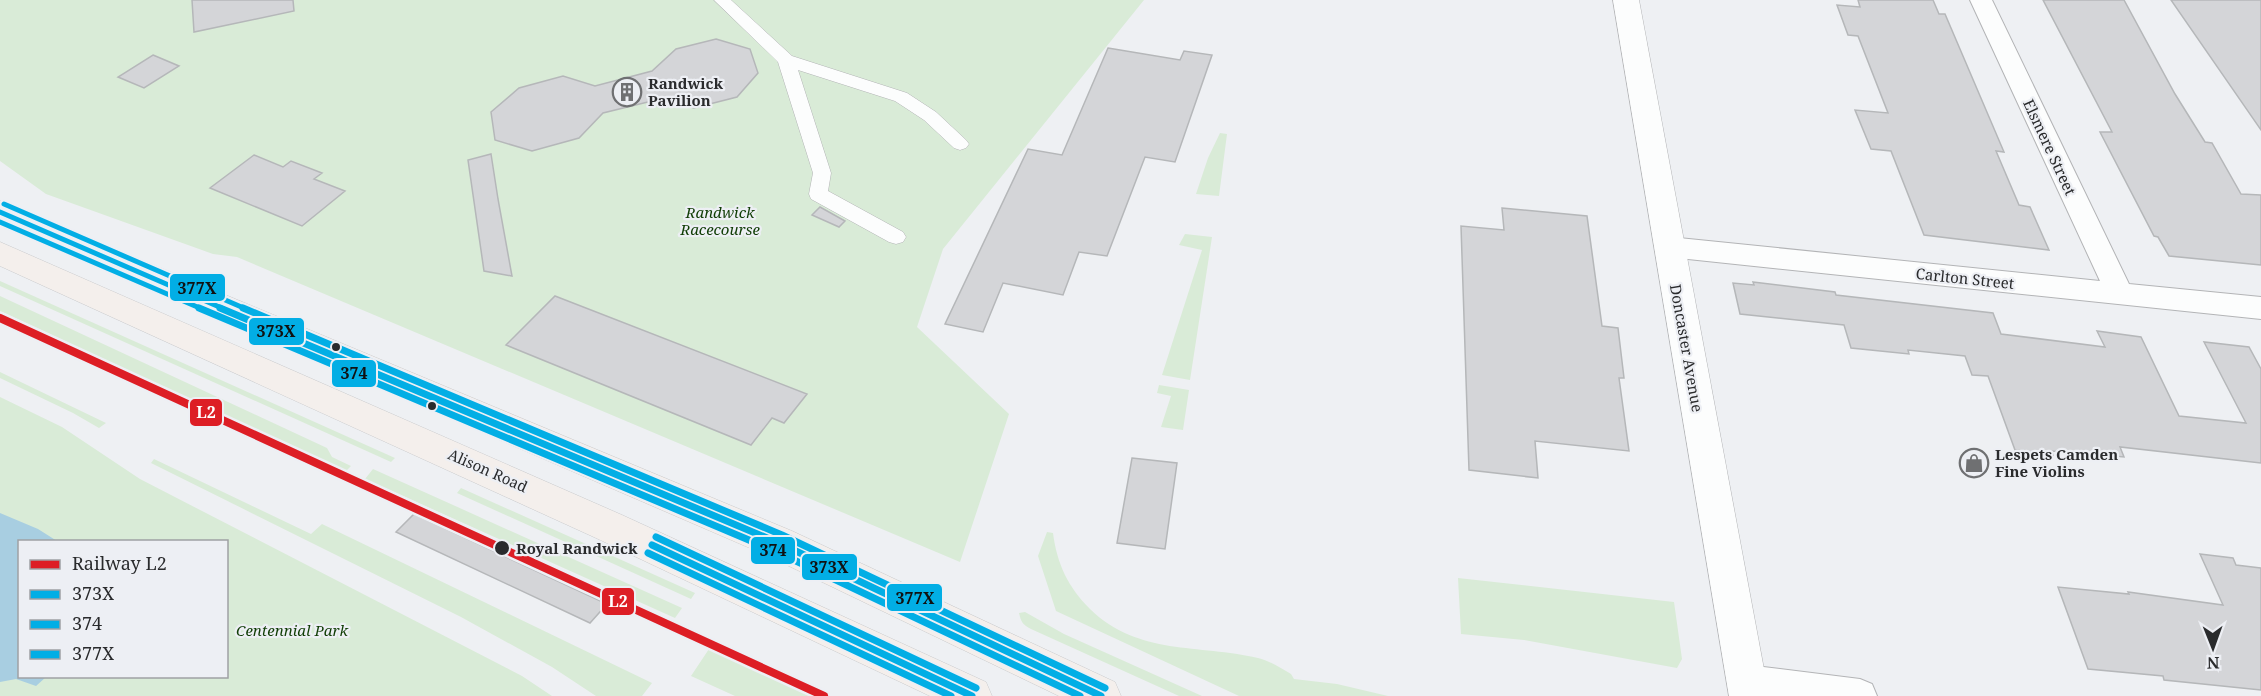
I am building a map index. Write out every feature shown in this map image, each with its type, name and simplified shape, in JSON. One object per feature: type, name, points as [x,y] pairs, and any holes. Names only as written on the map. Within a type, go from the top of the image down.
[{"type":"main road","name":"Doncaster Avenue","points":[[1626,0],[1748,689]]},
{"type":"main road","points":[[0,212],[230,312],[779,543],[1101,696]]},
{"type":"main road","name":"Alison Road","points":[[0,253],[674,555],[972,696]]},
{"type":"street","points":[[722,0],[786,60],[901,98],[930,116],[960,144]]},
{"type":"street","name":"Elsmere Street","points":[[1981,0],[2120,294]]},
{"type":"street","points":[[786,60],[822,173],[818,194],[896,237]]},
{"type":"street","name":"Carlton Street","points":[[1669,247],[2261,308]]},
{"type":"street","points":[[1748,689],[1860,696]]},
{"type":"green space","name":"Randwick Racecourse","points":[[0,0],[1144,0],[943,249],[917,327],[1009,414],[960,562],[237,257],[213,254],[46,194],[0,161]]},
{"type":"green space","points":[[1220,133],[1227,134],[1219,196],[1196,194],[1208,158]]},
{"type":"green space","points":[[1185,234],[1212,237],[1190,380],[1162,375],[1202,250],[1179,245]]},
{"type":"green space","points":[[0,281],[395,458],[391,462],[0,286]]},
{"type":"green space","points":[[0,296],[327,448],[332,457],[351,466],[346,471],[0,311]]},
{"type":"green space","points":[[0,372],[106,423],[99,428],[0,378]]},
{"type":"green space","points":[[1159,385],[1189,390],[1183,430],[1161,427],[1171,396],[1157,393]]},
{"type":"green space","name":"Centennial Park","points":[[0,397],[62,427],[140,479],[522,676],[552,696],[0,696]]},
{"type":"green space","points":[[154,459],[311,534],[322,524],[652,683],[642,696],[596,696],[552,667],[461,617],[151,463]]},
{"type":"green space","points":[[373,469],[682,608],[675,618],[365,479]]},
{"type":"green space","points":[[461,488],[695,593],[691,599],[457,493]]},
{"type":"green space","points":[[1047,532],[1053,533],[1057,555],[1076,592],[1090,609],[1128,635],[1170,646],[1258,658],[1283,669],[1294,679],[1337,684],[1388,696],[1239,696],[1056,611],[1038,556]]},
{"type":"green space","points":[[1458,578],[1674,602],[1682,659],[1677,668],[1524,640],[1461,634]]},
{"type":"green space","points":[[1025,612],[1064,634],[1202,696],[1179,696],[1031,629],[1024,625],[1021,619],[1019,613]]},
{"type":"green space","points":[[709,649],[811,696],[735,696],[691,676]]},
{"type":"water","points":[[0,513],[38,529],[55,540],[18,540],[18,678],[45,678],[36,686],[16,679],[0,682]]},
{"type":"building","points":[[192,0],[293,0],[294,11],[194,32]]},
{"type":"building","points":[[1858,0],[1933,0],[1939,14],[1945,14],[2004,152],[1996,151],[2019,205],[2030,207],[2049,250],[1924,235],[1891,151],[1871,149],[1855,110],[1888,113],[1858,36],[1848,35],[1837,5],[1860,7]]},
{"type":"building","points":[[2043,0],[2124,0],[2175,94],[2205,142],[2212,143],[2241,194],[2261,195],[2261,265],[2169,256],[2158,237],[2154,236],[2100,132],[2112,132]]},
{"type":"building","points":[[2171,0],[2261,0],[2261,130]]},
{"type":"building","name":"Randwick Pavilion","points":[[716,39],[750,49],[758,73],[737,97],[694,108],[660,99],[603,113],[579,138],[532,151],[495,140],[491,112],[519,88],[563,76],[595,86],[652,71],[676,49]]},
{"type":"building","points":[[1108,48],[1180,60],[1184,51],[1212,55],[1175,162],[1145,157],[1107,256],[1079,252],[1063,295],[1003,283],[983,332],[945,324],[1028,149],[1062,155]]},
{"type":"building","points":[[153,55],[179,66],[144,88],[118,77]]},
{"type":"building","points":[[491,154],[512,276],[484,271],[468,160]]},
{"type":"building","points":[[254,155],[283,167],[291,161],[322,173],[314,179],[345,191],[302,226],[210,188]]},
{"type":"building","points":[[820,207],[845,221],[839,227],[812,215]]},
{"type":"building","points":[[1502,208],[1587,216],[1602,326],[1618,328],[1624,378],[1619,378],[1629,451],[1535,441],[1538,478],[1469,470],[1461,226],[1504,230]]},
{"type":"building","points":[[1753,282],[1835,292],[1836,295],[1993,313],[2001,334],[2105,347],[2097,331],[2141,337],[2179,416],[2246,423],[2204,342],[2249,347],[2261,369],[2261,463],[2120,447],[2124,457],[2052,451],[2053,455],[2015,450],[1988,376],[1972,375],[1965,356],[1908,350],[1909,354],[1851,348],[1844,325],[1740,314],[1733,283],[1754,285]]},
{"type":"building","points":[[555,296],[807,394],[784,423],[772,418],[751,445],[506,345]]},
{"type":"building","points":[[1132,458],[1177,463],[1165,549],[1117,543]]},
{"type":"building","points":[[414,514],[607,604],[590,623],[396,532]]},
{"type":"building","points":[[2200,554],[2233,558],[2236,565],[2261,568],[2261,690],[2164,680],[2163,676],[2088,669],[2058,587],[2129,594],[2128,592],[2223,605]]},
{"type":"rail line","name":"L2","points":[[0,318],[824,696]]},
{"type":"transit line","name":"377X","points":[[4,204],[782,535],[1105,688]]},
{"type":"transit line","name":"373X","points":[[0,212],[240,316],[779,543],[1101,696]]},
{"type":"transit line","name":"374","points":[[0,222],[775,551],[1080,696]]},
{"type":"transit line","name":"377X","points":[[656,537],[976,688]]},
{"type":"transit line","name":"373X","points":[[652,545],[972,696]]},
{"type":"transit line","name":"374","points":[[648,553],[951,696]]},
{"type":"place","name":"Randwick Pavilion","points":[[627,92]]},
{"type":"place","name":"Lespets Camden Fine Violins","points":[[1974,463]]},
{"type":"place","name":"Royal Randwick","points":[[502,548]]}]
